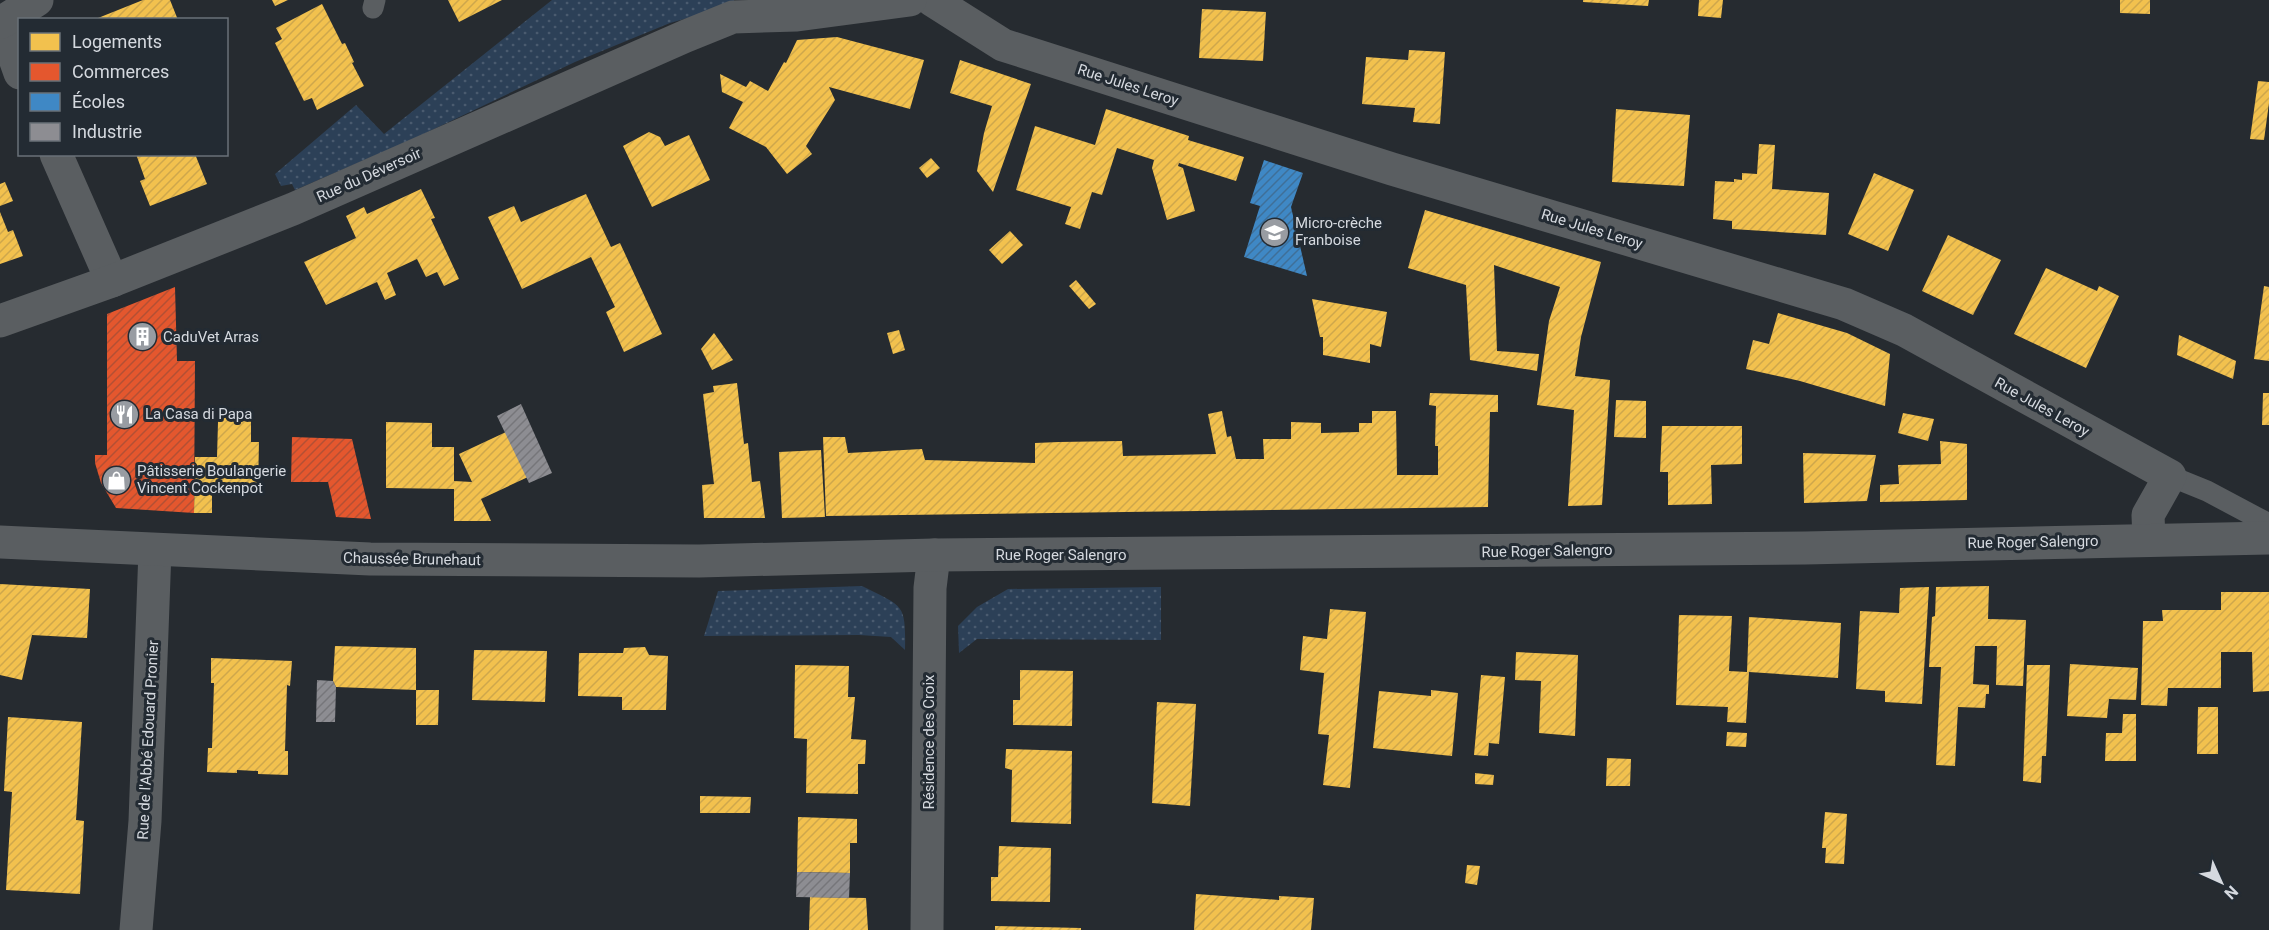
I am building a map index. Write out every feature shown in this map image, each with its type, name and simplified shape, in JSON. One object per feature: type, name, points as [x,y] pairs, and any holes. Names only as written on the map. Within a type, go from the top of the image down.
[{"type":"street","points":[[18,68],[1,22],[37,0]]},
{"type":"street","name":"Rue du Déversoir","points":[[0,321],[112,281],[293,209],[733,17],[797,15],[910,0]]},
{"type":"street","name":"Rue Jules Leroy","points":[[932,0],[1003,45],[1392,169],[1844,304],[1904,330],[2170,476]]},
{"type":"street","points":[[57,156],[112,281]]},
{"type":"street","points":[[2149,540],[2148,515],[2170,476]]},
{"type":"street","name":"Rue Roger Salengro","points":[[825,557],[1769,549],[2269,538]]},
{"type":"street","name":"Chaussée Brunehaut","points":[[0,542],[370,560],[699,561],[825,557]]},
{"type":"street","name":"Rue de l'Abbé Edouard Pronier","points":[[136,930],[146,821],[155,550]]},
{"type":"street","name":"Résidence des Croix","points":[[927,930],[930,588],[934,555]]},
{"type":"lane","points":[[2170,476],[2206,491],[2269,524]]},
{"type":"shaded area","points":[[552,0],[734,0],[734,5],[670,23],[575,62],[411,140],[295,190],[292,184],[281,186],[275,174],[356,105],[384,134]]},
{"type":"shaded area","points":[[862,586],[886,598],[899,608],[903,614],[905,650],[891,637],[859,635],[704,636],[718,591]]},
{"type":"shaded area","points":[[1161,587],[1161,640],[977,639],[959,653],[958,626],[977,607],[1008,589]]},
{"type":"building: Logements","points":[[143,0],[170,0],[177,18],[98,18]]},
{"type":"building: Logements","points":[[272,0],[288,0],[275,6]]},
{"type":"building: Logements","points":[[448,0],[502,0],[459,22]]},
{"type":"building: Logements","points":[[1583,0],[1649,0],[1648,6],[1583,2]]},
{"type":"building: Logements","points":[[1699,0],[1723,0],[1721,18],[1698,16]]},
{"type":"building: Logements","points":[[2120,0],[2150,0],[2150,14],[2120,13]]},
{"type":"building: Logements","points":[[322,4],[342,44],[345,43],[364,86],[317,110],[312,98],[304,101],[275,43],[282,39],[276,28]]},
{"type":"building: Logements","points":[[1202,9],[1266,12],[1263,61],[1199,58]]},
{"type":"building: Logements","points":[[837,37],[924,60],[910,109],[829,87],[835,100],[806,146],[812,154],[787,174],[766,147],[729,128],[743,102],[722,92],[720,74],[746,87],[750,81],[768,91],[784,62],[786,63],[797,40]]},
{"type":"building: Logements","points":[[1409,50],[1445,52],[1440,124],[1413,122],[1415,108],[1362,104],[1366,57],[1408,60]]},
{"type":"building: Logements","points":[[960,60],[1031,84],[993,192],[977,171],[992,106],[950,93]]},
{"type":"building: Logements","points":[[2258,81],[2269,82],[2269,103],[2264,140],[2250,139]]},
{"type":"building: Logements","points":[[1106,109],[1189,136],[1188,140],[1244,157],[1236,181],[1179,163],[1178,166],[1183,168],[1195,211],[1167,220],[1152,168],[1154,160],[1117,148],[1102,195],[1092,192],[1080,229],[1065,224],[1071,207],[1016,190],[1035,126],[1095,145]]},
{"type":"building: Logements","points":[[1616,109],[1690,115],[1684,186],[1612,182]]},
{"type":"building: Logements","points":[[649,132],[660,137],[665,146],[689,135],[710,180],[652,207],[623,146]]},
{"type":"building: Logements","points":[[1759,144],[1775,145],[1772,189],[1829,193],[1826,235],[1732,229],[1732,221],[1713,219],[1715,181],[1734,182],[1734,179],[1742,180],[1742,173],[1757,174]]},
{"type":"building: Logements","points":[[137,156],[196,156],[207,184],[150,206],[140,181],[145,179]]},
{"type":"building: Logements","points":[[931,158],[940,168],[927,178],[919,168]]},
{"type":"building: Logements","points":[[1874,173],[1914,190],[1888,251],[1848,234]]},
{"type":"building: Logements","points":[[5,182],[13,201],[0,206],[0,184]]},
{"type":"building: Logements","points":[[421,189],[435,218],[431,219],[459,279],[444,286],[437,272],[426,277],[417,259],[387,273],[396,295],[385,300],[377,282],[326,305],[304,262],[356,238],[346,216],[364,207],[367,214]]},
{"type":"building: Logements","points":[[586,194],[611,247],[620,243],[662,334],[624,352],[606,312],[615,307],[591,257],[522,289],[488,217],[514,206],[521,222]]},
{"type":"building: Logements","points":[[1425,210],[1601,262],[1581,337],[1575,376],[1610,380],[1602,505],[1568,506],[1574,410],[1537,405],[1549,321],[1560,287],[1494,265],[1497,351],[1539,354],[1537,371],[1470,360],[1466,285],[1408,268]]},
{"type":"building: Logements","points":[[0,212],[8,232],[13,230],[23,256],[0,264]]},
{"type":"building: Logements","points":[[1010,231],[1023,245],[1002,264],[989,250]]},
{"type":"building: Logements","points":[[1948,235],[2001,260],[1973,315],[1922,291]]},
{"type":"building: Logements","points":[[2046,268],[2097,291],[2099,286],[2119,296],[2086,368],[2014,334]]},
{"type":"building: Logements","points":[[1076,280],[1096,304],[1089,309],[1069,286]]},
{"type":"building: Logements","points":[[2264,286],[2269,287],[2269,361],[2254,359]]},
{"type":"building: Logements","points":[[1312,299],[1387,312],[1381,347],[1370,344],[1370,363],[1323,355],[1323,337],[1320,337]]},
{"type":"building: Logements","points":[[1778,313],[1847,333],[1890,354],[1885,406],[1800,381],[1746,369],[1753,340],[1769,344]]},
{"type":"building: Logements","points":[[899,330],[905,350],[893,354],[887,333]]},
{"type":"building: Logements","points":[[714,333],[733,360],[712,370],[701,349]]},
{"type":"building: Logements","points":[[2179,335],[2236,361],[2233,379],[2177,355]]},
{"type":"building: Logements","points":[[737,383],[744,444],[748,443],[752,482],[760,481],[765,518],[704,518],[702,485],[714,484],[703,394],[714,392],[713,386]]},
{"type":"building: Logements","points":[[1430,393],[1498,395],[1498,412],[1490,412],[1488,507],[826,516],[823,437],[845,437],[848,453],[922,449],[925,460],[1035,463],[1035,443],[1059,442],[1122,441],[1123,456],[1216,454],[1208,414],[1222,411],[1227,437],[1231,436],[1236,459],[1264,459],[1263,439],[1291,439],[1291,422],[1321,423],[1321,433],[1359,432],[1359,423],[1372,423],[1372,411],[1396,411],[1397,475],[1438,475],[1438,446],[1435,446],[1436,406],[1429,405]]},
{"type":"building: Logements","points":[[2263,393],[2269,393],[2269,425],[2262,425]]},
{"type":"building: Logements","points":[[1616,400],[1646,401],[1646,438],[1614,437]]},
{"type":"building: Logements","points":[[226,412],[242,413],[251,421],[251,442],[259,442],[258,489],[217,489],[217,483],[212,483],[212,513],[194,513],[195,457],[217,457],[218,422]]},
{"type":"building: Logements","points":[[1903,413],[1934,419],[1928,441],[1898,433]]},
{"type":"building: Logements","points":[[386,422],[432,423],[432,447],[454,447],[454,481],[472,482],[459,454],[506,432],[528,477],[481,499],[491,521],[454,521],[454,489],[386,488]]},
{"type":"building: Logements","points":[[1662,426],[1742,426],[1742,464],[1711,465],[1712,504],[1668,505],[1668,472],[1660,472]]},
{"type":"building: Logements","points":[[1940,441],[1967,444],[1967,500],[1880,502],[1880,485],[1899,484],[1898,465],[1941,464]]},
{"type":"building: Logements","points":[[821,450],[825,517],[782,518],[779,452]]},
{"type":"building: Logements","points":[[1803,453],[1876,455],[1867,501],[1804,503]]},
{"type":"building: Logements","points":[[0,584],[90,589],[87,638],[32,635],[22,680],[0,675]]},
{"type":"building: Logements","points":[[1989,586],[1988,619],[2026,620],[2023,686],[1996,685],[1997,646],[1975,646],[1973,684],[1989,685],[1985,708],[1958,707],[1955,766],[1936,765],[1941,667],[1929,667],[1936,587]]},
{"type":"building: Logements","points":[[1929,587],[1922,704],[1885,702],[1885,691],[1856,689],[1860,611],[1899,613],[1900,588]]},
{"type":"building: Logements","points":[[2221,592],[2269,592],[2269,691],[2253,692],[2252,652],[2221,652],[2221,688],[2168,688],[2167,706],[2141,705],[2143,621],[2163,621],[2162,610],[2221,610]]},
{"type":"building: Logements","points":[[1330,609],[1366,612],[1350,788],[1323,785],[1329,735],[1318,734],[1324,673],[1300,670],[1303,636],[1327,639]]},
{"type":"building: Logements","points":[[1679,615],[1732,616],[1729,671],[1747,672],[1749,617],[1841,623],[1838,678],[1749,672],[1746,723],[1727,722],[1728,707],[1676,705]]},
{"type":"building: Logements","points":[[335,646],[416,648],[416,690],[336,687],[333,681]]},
{"type":"building: Logements","points":[[645,647],[649,655],[668,656],[666,710],[622,710],[622,697],[578,696],[579,653],[623,653],[624,648]]},
{"type":"building: Logements","points":[[474,650],[547,651],[545,702],[472,700]]},
{"type":"building: Logements","points":[[1516,652],[1578,655],[1575,736],[1539,733],[1541,681],[1515,680]]},
{"type":"building: Logements","points":[[211,658],[292,661],[290,686],[287,685],[285,751],[288,751],[288,775],[258,774],[258,771],[237,770],[237,773],[207,772],[208,748],[212,748],[214,683],[211,683]]},
{"type":"building: Logements","points":[[2070,664],[2138,668],[2136,700],[2109,699],[2107,718],[2067,716]]},
{"type":"building: Logements","points":[[795,665],[849,666],[848,697],[855,697],[851,739],[866,740],[865,764],[858,764],[858,794],[806,793],[807,739],[794,738]]},
{"type":"building: Logements","points":[[2027,665],[2050,665],[2046,756],[2042,756],[2041,783],[2023,781]]},
{"type":"building: Logements","points":[[1020,670],[1073,671],[1072,726],[1013,725],[1013,700],[1020,700]]},
{"type":"building: Logements","points":[[1481,675],[1505,677],[1499,744],[1489,743],[1488,756],[1474,755]]},
{"type":"building: Logements","points":[[416,690],[439,690],[438,725],[416,725]]},
{"type":"building: Logements","points":[[1431,690],[1458,693],[1452,756],[1373,748],[1379,691],[1431,696]]},
{"type":"building: Logements","points":[[1157,702],[1196,704],[1190,806],[1152,803]]},
{"type":"building: Logements","points":[[2198,707],[2218,707],[2218,754],[2197,754]]},
{"type":"building: Logements","points":[[2123,714],[2136,714],[2136,761],[2105,761],[2106,733],[2122,733]]},
{"type":"building: Logements","points":[[8,717],[82,722],[76,820],[84,821],[80,894],[6,890],[12,792],[4,791]]},
{"type":"building: Logements","points":[[1727,732],[1747,733],[1746,747],[1726,746]]},
{"type":"building: Logements","points":[[1006,749],[1072,751],[1071,824],[1011,822],[1012,770],[1005,768]]},
{"type":"building: Logements","points":[[1607,758],[1631,759],[1630,786],[1606,786]]},
{"type":"building: Logements","points":[[1475,773],[1494,775],[1493,785],[1475,784]]},
{"type":"building: Logements","points":[[700,796],[751,797],[750,813],[700,813]]},
{"type":"building: Logements","points":[[1825,812],[1847,814],[1844,864],[1825,863],[1826,848],[1822,848]]},
{"type":"building: Logements","points":[[798,817],[857,819],[857,843],[850,843],[850,873],[797,872]]},
{"type":"building: Logements","points":[[999,846],[1051,848],[1050,902],[991,901],[991,877],[998,877]]},
{"type":"building: Logements","points":[[1467,865],[1480,866],[1477,885],[1465,883]]},
{"type":"building: Logements","points":[[1196,894],[1279,900],[1279,896],[1314,898],[1311,930],[1194,930]]},
{"type":"building: Logements","points":[[810,897],[866,898],[868,930],[809,930]]},
{"type":"building: Logements","points":[[995,926],[1081,928],[1081,930],[995,930]]},
{"type":"building: Commerces","points":[[175,287],[177,361],[195,361],[194,513],[116,508],[101,483],[95,463],[95,455],[107,455],[107,314]]},
{"type":"building: Commerces","points":[[292,437],[352,439],[371,519],[336,517],[328,482],[291,482]]},
{"type":"building: Écoles","name":"Micro-crèche Franboise","points":[[1264,160],[1303,173],[1291,207],[1307,276],[1244,257],[1260,206],[1250,203]]},
{"type":"building: Industrie","points":[[521,404],[552,473],[529,483],[497,416]]},
{"type":"building: Industrie","points":[[317,680],[333,681],[336,687],[335,722],[316,722]]},
{"type":"building: Industrie","points":[[797,872],[850,873],[849,898],[796,897]]},
{"type":"place","name":"Micro-crèche Franboise","points":[[1274,232]]},
{"type":"place","name":"CaduVet Arras","points":[[142,337]]},
{"type":"place","name":"La Casa di Papa","points":[[124,414]]},
{"type":"place","name":"Pâtisserie Boulangerie Vincent Cockenpot","points":[[116,480]]}]
